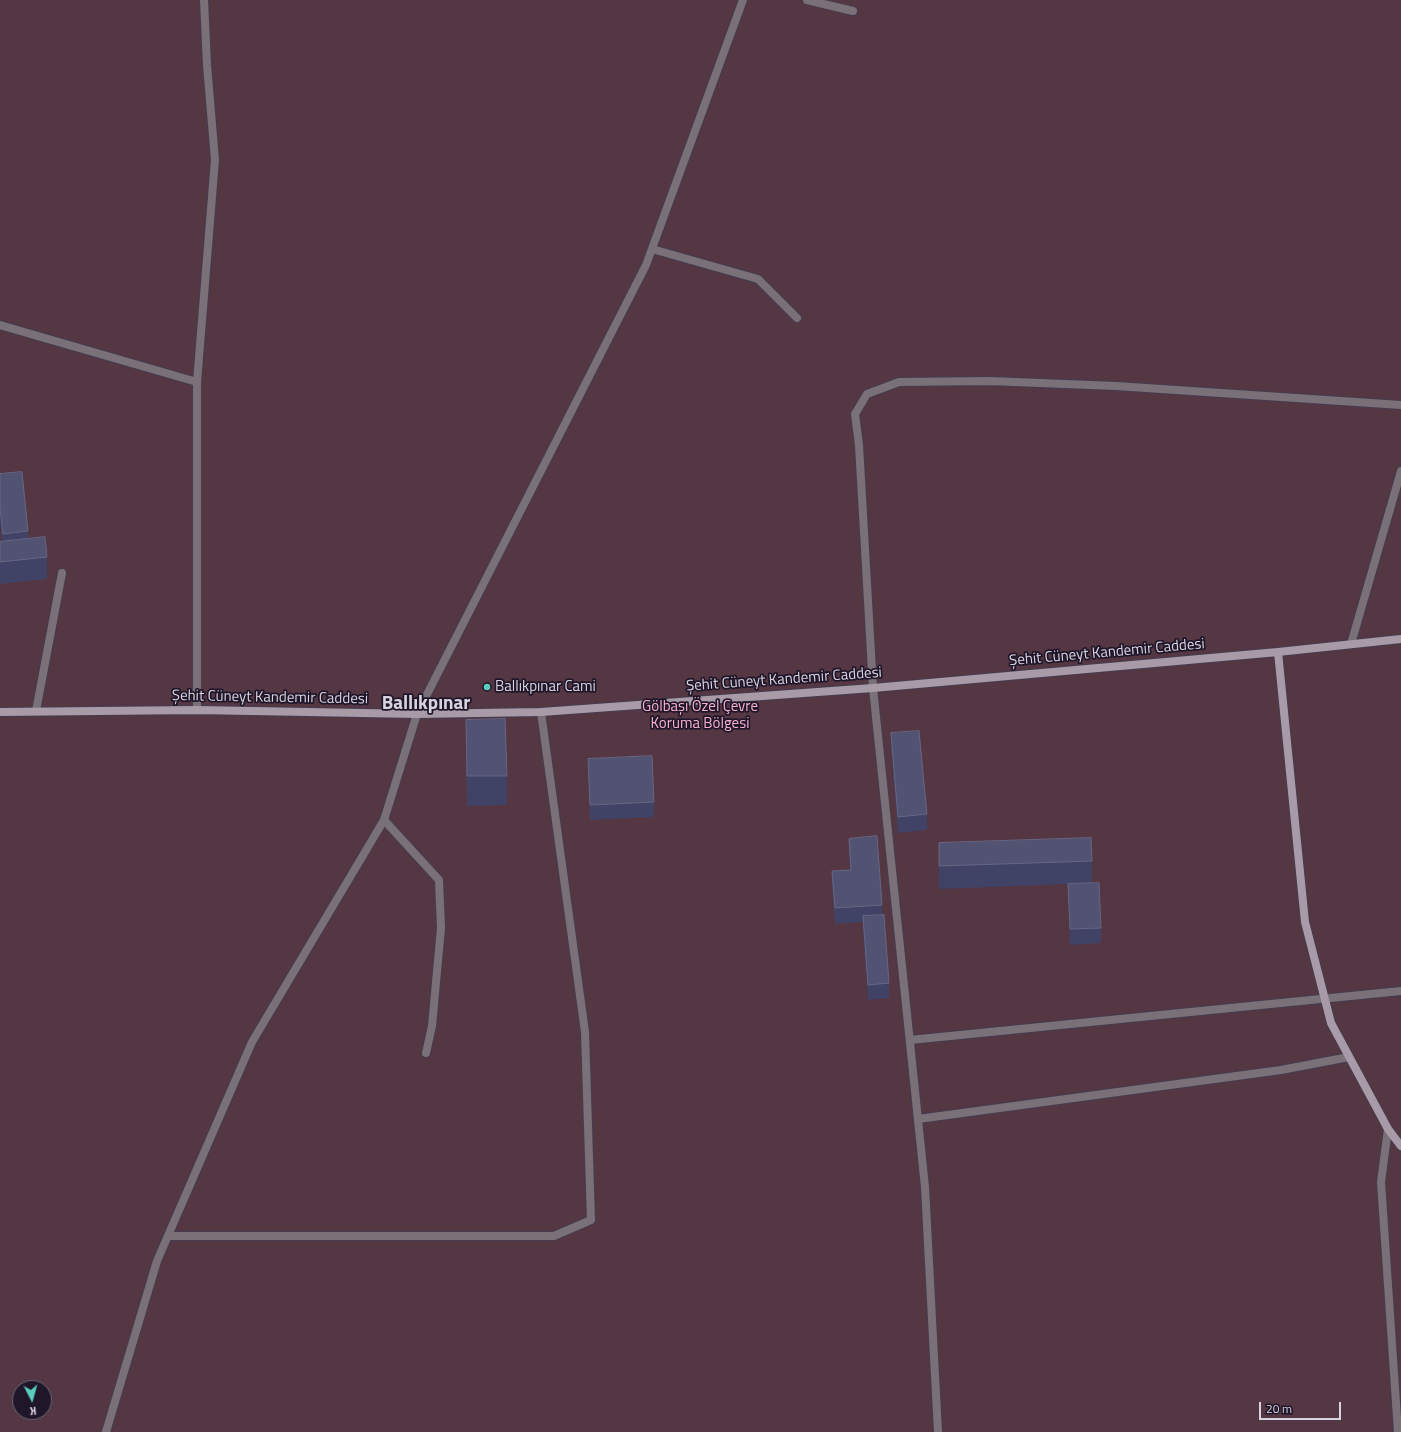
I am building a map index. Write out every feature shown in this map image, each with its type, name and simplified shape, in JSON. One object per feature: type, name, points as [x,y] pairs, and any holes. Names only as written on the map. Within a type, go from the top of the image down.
[{"type":"street","points":[[197,710],[197,382],[215,160],[207,65],[204,0]]},
{"type":"street","points":[[106,1432],[157,1261],[252,1042],[384,820],[417,714],[646,265],[742,0]]},
{"type":"street","points":[[807,0],[853,11]]},
{"type":"street","points":[[652,249],[758,280],[797,318]]},
{"type":"street","points":[[0,325],[197,382]]},
{"type":"street","points":[[938,1432],[925,1187],[873,688],[859,445],[855,414],[867,394],[899,382],[989,381],[1116,386],[1401,405]]},
{"type":"street","points":[[1351,644],[1401,471]]},
{"type":"street","points":[[36,711],[62,573]]},
{"type":"street","name":"Şehit Cüneyt Kandemir Caddesi","points":[[0,712],[197,710],[417,714],[541,712],[873,688],[1278,652],[1401,639]]},
{"type":"street","points":[[1278,652],[1305,922],[1331,1023],[1388,1128],[1401,1146]]},
{"type":"street","points":[[168,1236],[554,1236],[591,1220],[585,1032],[541,712]]},
{"type":"street","points":[[384,820],[439,880],[441,928],[432,1026],[426,1053]]},
{"type":"street","points":[[910,1040],[1401,991]]},
{"type":"street","points":[[918,1119],[1281,1070],[1349,1057]]},
{"type":"street","points":[[1388,1128],[1381,1182],[1398,1432]]},
{"type":"green space","name":"Gölbaşı Özel Çevre Koruma Bölgesi","points":[[0,0],[1401,0],[1401,1432],[0,1432]]},
{"type":"building","points":[[22,472],[28,531],[3,534],[0,508],[0,474]]},
{"type":"building","points":[[45,537],[47,557],[0,562],[0,542]]},
{"type":"building","points":[[505,719],[507,776],[467,776],[466,720]]},
{"type":"building","points":[[919,731],[927,814],[898,817],[891,733]]},
{"type":"building","points":[[652,756],[654,802],[590,805],[588,759]]},
{"type":"building","points":[[877,836],[882,905],[835,908],[832,871],[851,870],[849,839]]},
{"type":"building","points":[[1091,838],[1092,861],[939,866],[939,843]]},
{"type":"building","points":[[1099,883],[1101,928],[1070,929],[1068,884]]},
{"type":"building","points":[[884,915],[889,983],[868,985],[863,916]]},
{"type":"place","name":"Ballıkpınar Cami","points":[[487,687]]},
{"type":"district","name":"Ballıkpınar","points":[[426,704]]}]
